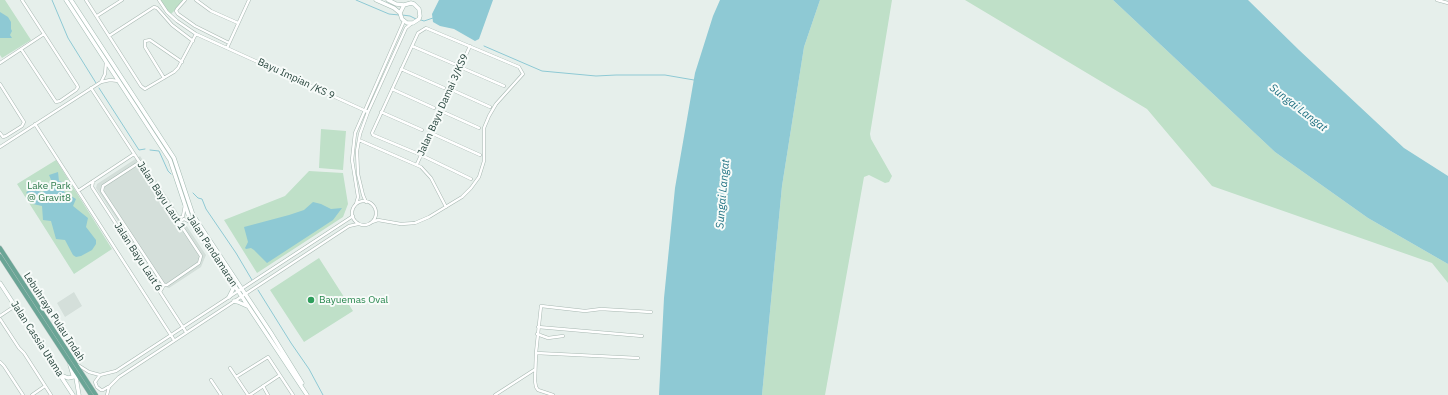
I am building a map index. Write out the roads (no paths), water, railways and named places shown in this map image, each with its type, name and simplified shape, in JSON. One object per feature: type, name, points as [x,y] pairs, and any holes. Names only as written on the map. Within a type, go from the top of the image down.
[{"type":"main road","name":"Jalan Pandamaran","points":[[66,0],[170,160],[176,174],[186,211],[194,225],[232,282],[243,295],[308,395]]},
{"type":"main road","name":"Jalan Pandamaran","points":[[71,0],[174,158],[193,215],[240,291]]},
{"type":"main road","points":[[376,0],[394,8],[400,13],[404,21],[411,23],[419,19],[420,12],[414,4],[396,4],[388,0]]},
{"type":"main road","points":[[400,13],[404,5]]},
{"type":"main road","name":"Lebuhraya Pulau Indah","points":[[0,248],[96,395]]},
{"type":"main road","name":"Lebuhraya Pulau Indah","points":[[0,256],[91,395]]},
{"type":"main road","points":[[229,297],[233,290],[232,282]]},
{"type":"main road","name":"Jalan Cassia Utama","points":[[0,283],[73,395]]},
{"type":"main road","name":"Jalan Pandamaran","points":[[243,295],[248,306],[308,395]]},
{"type":"main road","points":[[234,301],[248,306]]},
{"type":"main road","points":[[59,373],[68,378],[72,377],[73,372],[66,356]]},
{"type":"main road","points":[[74,370],[79,395]]},
{"type":"street","points":[[21,49],[56,102],[68,96],[78,88],[22,0]]},
{"type":"street","points":[[86,0],[143,88],[147,89],[174,72],[182,62],[196,34]]},
{"type":"street","points":[[97,16],[122,0]]},
{"type":"street","name":"Bayu Impian /KS 9","points":[[159,0],[177,21],[196,34],[274,68],[368,112]]},
{"type":"street","points":[[185,0],[176,10],[178,14],[195,26],[230,43]]},
{"type":"street","points":[[196,0],[211,11],[238,23]]},
{"type":"street","points":[[227,48],[248,1],[244,0]]},
{"type":"street","points":[[1437,0],[1448,4]]},
{"type":"street","points":[[109,36],[154,7],[157,8],[172,25],[193,41]]},
{"type":"street","points":[[358,224],[353,216],[353,208],[358,197],[353,174],[352,151],[355,133],[404,21]]},
{"type":"street","points":[[366,202],[358,174],[357,151],[359,140],[368,112],[406,28],[411,23]]},
{"type":"street","points":[[100,375],[95,382],[99,389],[104,390],[119,377],[174,340],[349,226],[358,224],[366,225],[382,220],[401,224],[415,223],[462,197],[471,188],[479,177],[484,161],[484,128],[489,116],[496,104],[522,75],[522,72],[519,67],[426,28],[418,33],[372,133],[373,135],[421,155],[471,179]]},
{"type":"street","points":[[0,63],[44,34]]},
{"type":"street","points":[[164,78],[145,47],[145,41],[150,40],[182,62]]},
{"type":"street","points":[[412,46],[454,64]]},
{"type":"street","name":"Jalan Bayu Damai 3/KS9","points":[[417,164],[470,46]]},
{"type":"street","points":[[101,82],[105,74],[106,61]]},
{"type":"street","points":[[460,67],[504,86]]},
{"type":"street","points":[[402,69],[444,88]]},
{"type":"street","points":[[0,147],[101,82],[110,80],[119,81]]},
{"type":"street","points":[[0,84],[24,122],[22,126],[6,136],[3,137],[0,133]]},
{"type":"street","name":"Jalan Bayu Laut 1","points":[[91,88],[201,256],[199,263],[167,285],[164,285],[160,292]]},
{"type":"street","points":[[392,89],[434,108]]},
{"type":"street","points":[[450,89],[490,107]]},
{"type":"street","points":[[441,111],[479,128]]},
{"type":"street","points":[[381,112],[422,130]]},
{"type":"street","points":[[35,124],[174,340]]},
{"type":"street","points":[[431,133],[480,155]]},
{"type":"street","points":[[359,140],[417,164],[428,174],[446,206]]},
{"type":"street","points":[[78,191],[134,154]]},
{"type":"street","points":[[140,162],[103,186],[102,191],[164,285]]},
{"type":"street","name":"Jalan Bayu Laut 6","points":[[93,181],[92,186],[186,332]]},
{"type":"street","points":[[356,204],[366,202],[372,205],[375,212],[382,220]]},
{"type":"street","points":[[178,221],[183,216],[185,204]]},
{"type":"street","points":[[110,213],[115,210]]},
{"type":"street","points":[[372,222],[375,212]]},
{"type":"street","points":[[74,363],[89,372],[100,375],[116,371],[353,216]]},
{"type":"street","points":[[178,221],[184,219],[194,225]]},
{"type":"street","points":[[0,316],[15,306]]},
{"type":"street","points":[[553,395],[536,388],[534,370],[540,308],[542,306],[585,311],[601,309],[651,312]]},
{"type":"street","points":[[0,319],[19,348],[24,352],[49,394]]},
{"type":"street","points":[[538,328],[642,336]]},
{"type":"street","points":[[537,334],[548,338],[563,336]]},
{"type":"street","points":[[536,353],[638,358]]},
{"type":"street","points":[[236,376],[268,357],[294,395]]},
{"type":"street","points":[[0,362],[23,395]]},
{"type":"street","points":[[230,368],[249,395],[280,375]]},
{"type":"street","points":[[495,395],[534,370]]},
{"type":"street","points":[[212,380],[221,395]]},
{"type":"street","points":[[32,395],[45,386]]},
{"type":"street","points":[[262,386],[268,395]]},
{"type":"street","points":[[107,395],[109,387]]},
{"type":"water","points":[[439,0],[493,0],[479,39],[475,41],[454,29],[440,26],[433,22],[432,14]]},
{"type":"water","name":"Sungai Langat","points":[[720,0],[820,0],[804,47],[782,186],[762,395],[659,395],[664,298],[675,188],[695,73],[713,16]]},
{"type":"water","name":"Sungai Langat","points":[[1113,0],[1248,0],[1404,148],[1448,176],[1448,264],[1368,218],[1275,152]]},
{"type":"water","points":[[0,12],[8,17],[11,22],[12,31],[10,35],[12,38],[0,38]]},
{"type":"water","points":[[58,172],[59,181],[65,183],[64,192],[76,199],[73,206],[88,218],[86,227],[96,240],[96,244],[92,250],[81,256],[76,257],[73,255],[65,240],[56,239],[51,221],[43,220],[42,206],[33,204],[34,197],[26,193],[32,186],[38,191],[42,192],[48,189],[52,182],[49,175]]},
{"type":"water","points":[[313,202],[331,209],[342,208],[333,220],[267,263],[254,250],[251,248],[245,248],[248,242],[244,227],[304,210]]},
{"type":"waterway","points":[[52,0],[68,38],[96,83]]},
{"type":"waterway","points":[[356,0],[389,14],[399,15]]},
{"type":"waterway","points":[[402,15],[410,16],[416,19]]},
{"type":"waterway","points":[[421,20],[424,21],[433,18]]},
{"type":"waterway","points":[[484,46],[542,71],[596,76],[665,75],[694,80]]},
{"type":"waterway","points":[[99,88],[139,150],[145,149]]},
{"type":"waterway","points":[[150,150],[159,151],[168,171],[171,174]]},
{"type":"waterway","points":[[193,193],[198,198],[202,199],[206,209],[236,253],[252,280]]},
{"type":"waterway","points":[[258,290],[309,369],[323,395]]},
{"type":"place","name":"Bayuemas Oval","points":[[311,300]]},
{"type":"park label","name":"Lake Park @ Gravit8","points":[[49,192]]}]
